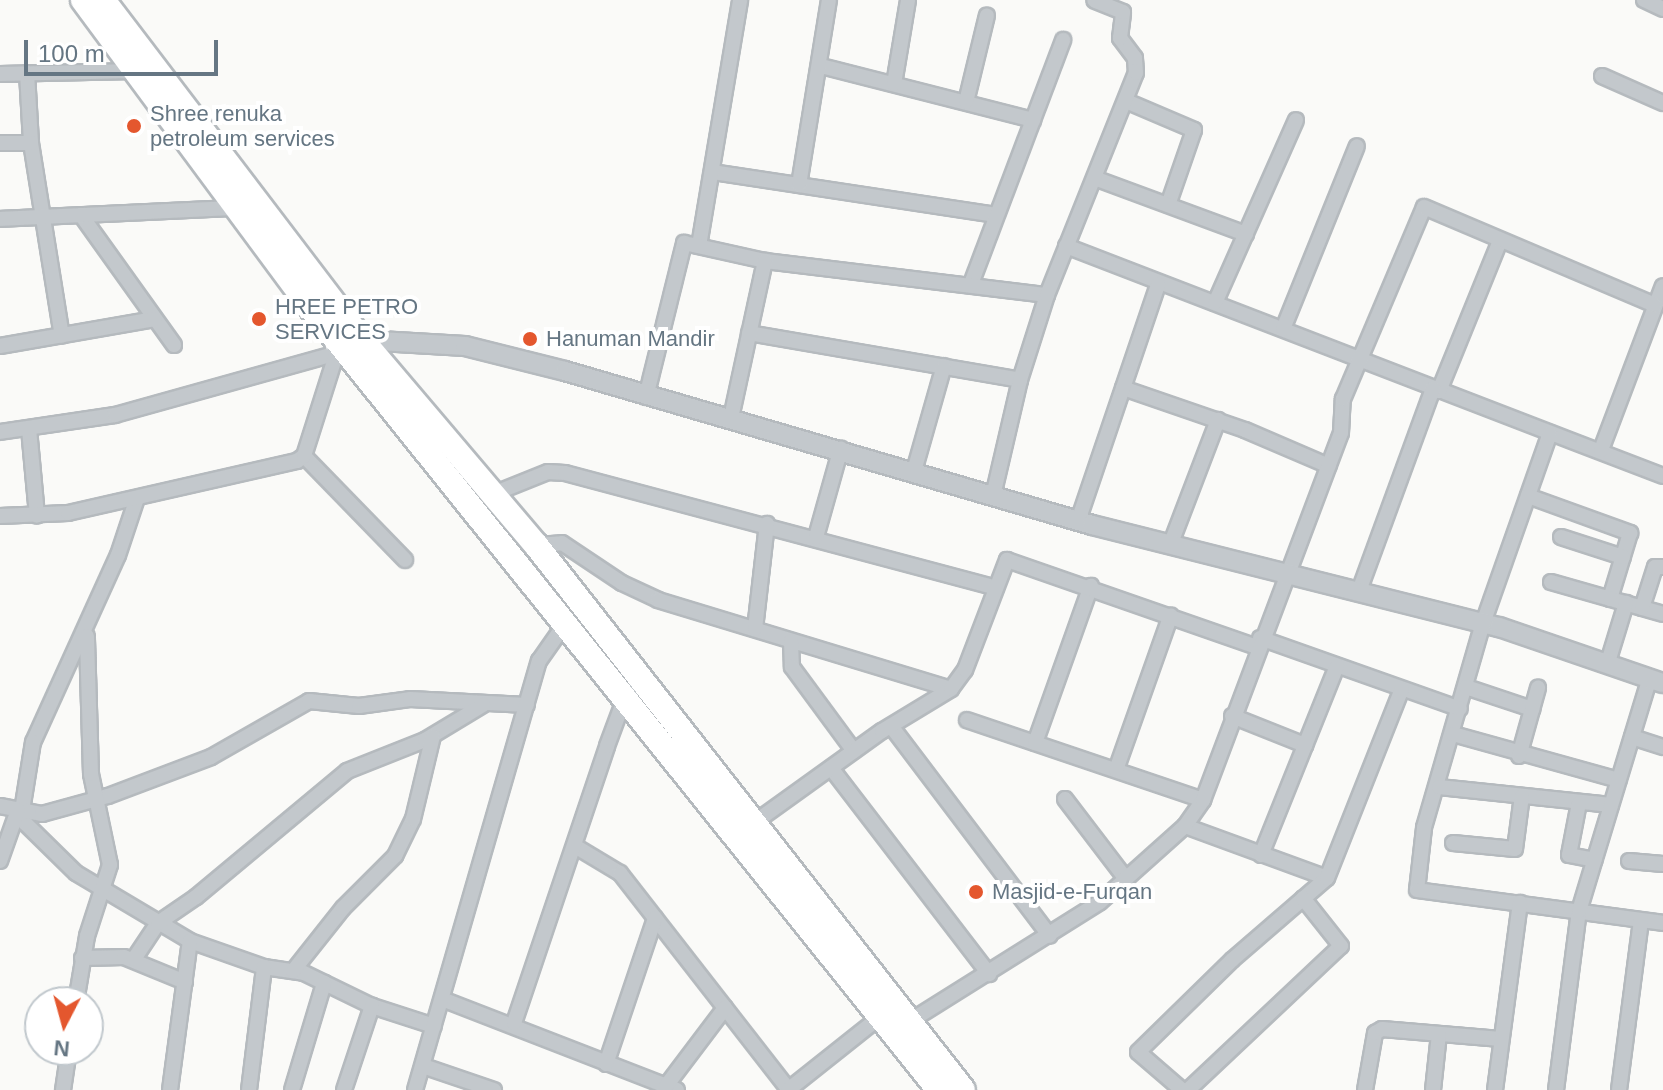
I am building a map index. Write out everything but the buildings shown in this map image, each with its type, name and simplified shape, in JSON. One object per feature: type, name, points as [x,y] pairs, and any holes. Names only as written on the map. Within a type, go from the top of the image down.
[{"type":"main road","points":[[97,2],[135,71],[236,208],[567,621],[636,689]]},
{"type":"main road","points":[[97,2],[348,349],[493,494],[536,545],[636,689],[895,1018],[963,1090]]},
{"type":"main road","points":[[895,1018],[939,1090]]},
{"type":"street","points":[[699,246],[740,0]]},
{"type":"street","points":[[799,185],[821,66],[827,0]]},
{"type":"street","points":[[894,84],[908,0]]},
{"type":"street","points":[[993,496],[1020,380],[1047,295],[1097,179],[1137,66],[1120,38],[1126,6],[1094,0]]},
{"type":"street","points":[[1644,0],[1663,9]]},
{"type":"street","points":[[966,102],[987,15]]},
{"type":"street","points":[[971,284],[1063,40]]},
{"type":"street","points":[[821,66],[1033,120]]},
{"type":"street","points":[[0,74],[135,71]]},
{"type":"street","points":[[27,73],[31,143],[46,217],[62,336]]},
{"type":"street","points":[[1602,76],[1663,103]]},
{"type":"street","points":[[1126,101],[1194,130],[1168,205]]},
{"type":"street","points":[[1215,303],[1296,120]]},
{"type":"street","points":[[0,143],[31,143]]},
{"type":"street","points":[[1283,329],[1357,146]]},
{"type":"street","points":[[712,172],[996,215]]},
{"type":"street","points":[[1097,179],[1246,234]]},
{"type":"street","points":[[575,846],[620,873],[789,1090],[895,1018],[989,974],[1050,936],[1126,879],[1185,826],[1203,800],[1258,643],[1289,573],[1341,433],[1343,399],[1424,207],[1655,305]]},
{"type":"street","points":[[0,219],[236,208]]},
{"type":"street","points":[[81,215],[174,345]]},
{"type":"street","points":[[1359,591],[1436,390],[1500,241]]},
{"type":"street","points":[[646,397],[684,243],[765,261],[1047,295]]},
{"type":"street","points":[[1066,246],[1663,476]]},
{"type":"street","points":[[731,418],[765,261]]},
{"type":"street","points":[[1078,521],[1158,284]]},
{"type":"street","points":[[1601,450],[1663,286]]},
{"type":"street","points":[[0,346],[155,319]]},
{"type":"street","points":[[749,333],[1020,380]]},
{"type":"street","points":[[0,432],[115,415],[348,349],[465,346],[841,448],[1078,521],[1483,623],[1608,662],[1656,681],[1632,737],[1579,911],[1556,1090]]},
{"type":"street","points":[[304,456],[348,349]]},
{"type":"street","points":[[914,471],[944,366]]},
{"type":"street","points":[[1123,388],[1218,420],[1329,466]]},
{"type":"street","points":[[1171,543],[1218,420]]},
{"type":"street","points":[[29,429],[37,516]]},
{"type":"street","points":[[1550,433],[1483,623],[1439,787],[1424,828],[1417,890],[1663,923]]},
{"type":"street","points":[[816,537],[841,448]]},
{"type":"street","points":[[0,516],[37,516],[137,498],[304,456]]},
{"type":"street","points":[[304,456],[405,560]]},
{"type":"street","points":[[493,494],[548,472],[565,473],[816,537],[996,588]]},
{"type":"street","points":[[1528,496],[1630,533],[1610,599]]},
{"type":"street","points":[[0,861],[20,811],[33,742],[87,627],[137,498]]},
{"type":"street","points":[[755,629],[767,524]]},
{"type":"street","points":[[1561,537],[1623,557]]},
{"type":"street","points":[[536,545],[562,543],[636,591],[951,689]]},
{"type":"street","points":[[746,829],[854,751],[951,689],[965,670],[1007,560],[1337,666],[1460,709]]},
{"type":"street","points":[[1642,608],[1655,567],[1663,567]]},
{"type":"street","points":[[1551,582],[1663,614]]},
{"type":"street","points":[[1035,743],[1091,586]]},
{"type":"street","points":[[1608,662],[1626,603]]},
{"type":"street","points":[[1116,770],[1171,615]]},
{"type":"street","points":[[415,1090],[544,650],[567,621]]},
{"type":"street","points":[[78,986],[82,958],[103,890],[109,858],[94,800],[87,627]]},
{"type":"street","points":[[791,641],[792,667],[854,751]]},
{"type":"street","points":[[1261,855],[1337,666]]},
{"type":"street","points":[[1466,687],[1532,709]]},
{"type":"street","points":[[1519,756],[1538,688]]},
{"type":"street","points":[[514,1023],[575,846],[636,689]]},
{"type":"street","points":[[1182,1090],[1138,1052],[1327,878],[1402,689]]},
{"type":"street","points":[[0,806],[42,814],[94,800],[211,757],[309,701],[359,706],[410,699],[527,705]]},
{"type":"street","points":[[134,959],[158,923],[196,897],[347,771],[433,736],[483,705]]},
{"type":"street","points":[[1232,716],[1305,745]]},
{"type":"street","points":[[967,720],[1203,800]]},
{"type":"street","points":[[891,726],[1050,936]]},
{"type":"street","points":[[1453,734],[1519,756],[1619,780]]},
{"type":"street","points":[[293,971],[343,908],[395,856],[413,819],[433,736]]},
{"type":"street","points":[[1632,737],[1663,747]]},
{"type":"street","points":[[831,768],[989,974]]},
{"type":"street","points":[[1439,787],[1611,805]]},
{"type":"street","points":[[1453,843],[1515,849],[1522,796]]},
{"type":"street","points":[[1065,799],[1126,879]]},
{"type":"street","points":[[1579,803],[1569,855],[1595,860]]},
{"type":"street","points":[[20,811],[56,858],[103,890],[190,941],[264,967],[293,971],[372,1006],[434,1026]]},
{"type":"street","points":[[1185,826],[1327,878]]},
{"type":"street","points":[[1629,861],[1663,864]]},
{"type":"street","points":[[1188,1090],[1341,946],[1303,898]]},
{"type":"street","points":[[1495,1090],[1520,903]]},
{"type":"street","points":[[606,1064],[655,918]]},
{"type":"street","points":[[1619,1090],[1641,920]]},
{"type":"street","points":[[170,1090],[190,941]]},
{"type":"street","points":[[82,958],[134,959],[185,982]]},
{"type":"street","points":[[249,1090],[264,967]]},
{"type":"street","points":[[292,1090],[324,983]]},
{"type":"street","points":[[442,999],[514,1023],[606,1064],[671,1088],[725,1008]]},
{"type":"street","points":[[344,1090],[372,1006]]},
{"type":"street","points":[[1365,1090],[1378,1030],[1501,1039]]},
{"type":"street","points":[[1433,1090],[1439,1034]]},
{"type":"street","points":[[63,1090],[67,1066]]},
{"type":"street","points":[[423,1066],[486,1089]]},
{"type":"place","name":"Shree renuka petroleum services","points":[[134,126]]},
{"type":"place","name":"HREE PETRO SERVICES","points":[[259,319]]},
{"type":"place","name":"Hanuman Mandir","points":[[530,339]]},
{"type":"place","name":"Masjid-e-Furqan","points":[[976,892]]}]
